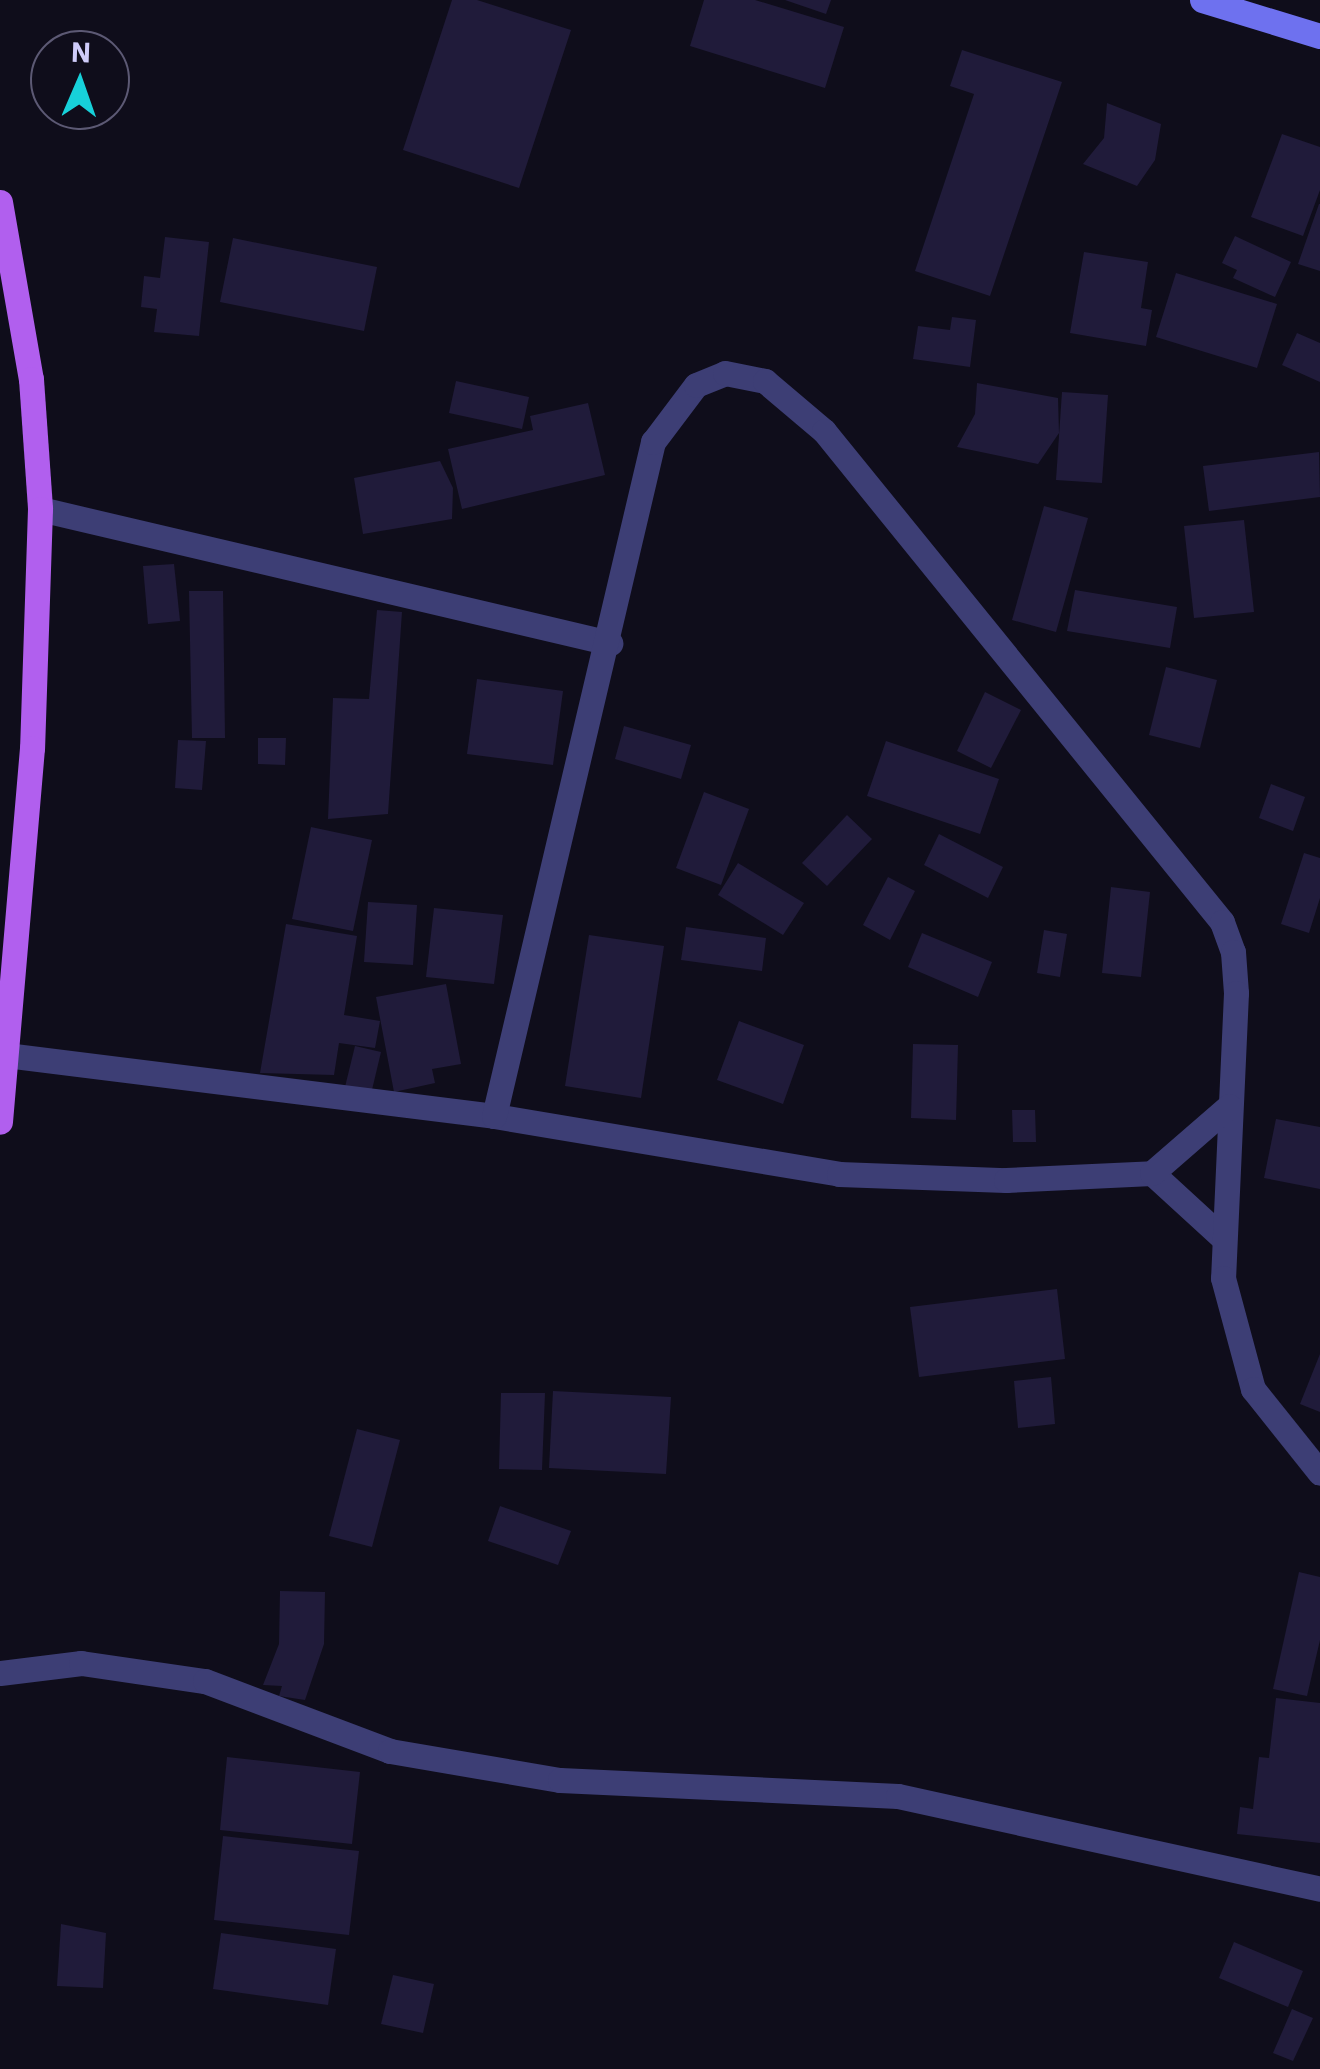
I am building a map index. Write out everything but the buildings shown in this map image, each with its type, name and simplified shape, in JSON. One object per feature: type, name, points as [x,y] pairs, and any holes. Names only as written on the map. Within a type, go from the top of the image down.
[{"type":"main road","points":[[1202,0],[1320,36]]},
{"type":"main road","points":[[0,202],[32,378],[40,509],[32,748],[0,1122]]},
{"type":"street","points":[[494,1116],[610,643],[653,442],[696,385],[725,374],[765,382],[824,431],[1222,922],[1234,952],[1236,994],[1223,1278],[1252,1389],[1320,1473]]},
{"type":"street","points":[[40,509],[610,643]]},
{"type":"street","points":[[6,1055],[494,1116],[839,1174],[1006,1180],[1152,1173],[1230,1106]]},
{"type":"street","points":[[1152,1173],[1223,1238]]},
{"type":"street","points":[[0,1673],[81,1663],[205,1681],[390,1751],[560,1780],[898,1796],[1320,1889]]}]
